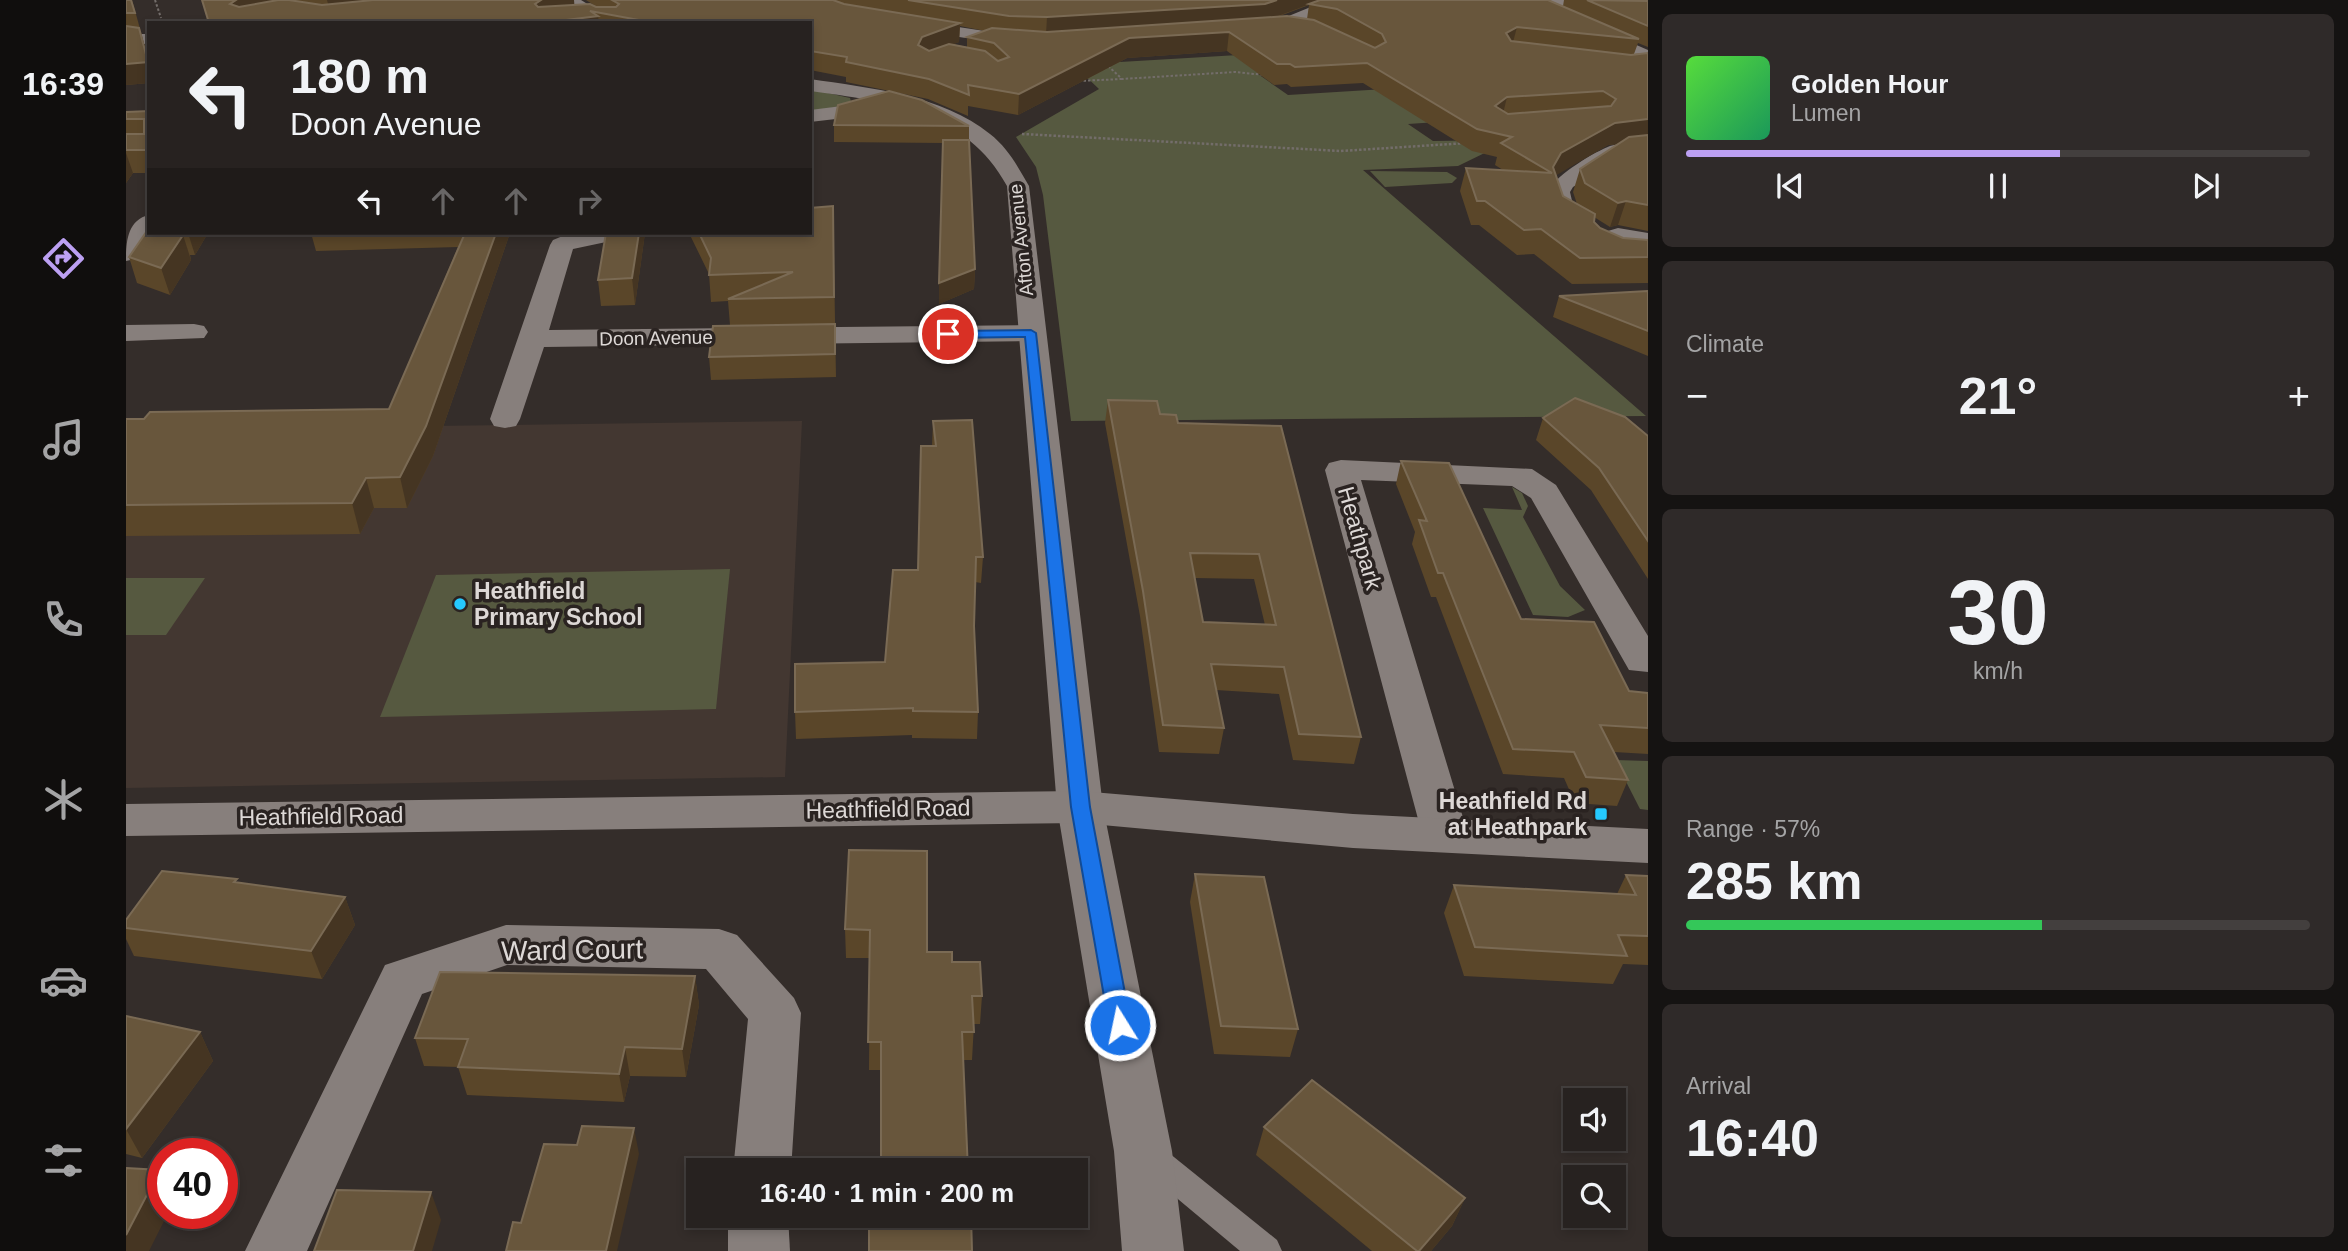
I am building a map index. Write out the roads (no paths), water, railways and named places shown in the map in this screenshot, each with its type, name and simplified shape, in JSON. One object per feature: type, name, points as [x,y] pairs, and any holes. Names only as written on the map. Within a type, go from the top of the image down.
[{"type":"street","points":[[569,0],[604,20]]},
{"type":"street","points":[[807,2],[835,13],[991,38],[1046,43],[1081,41]]},
{"type":"street","points":[[1492,5],[1628,2]]},
{"type":"street","points":[[1232,33],[1279,25],[1306,12],[1371,3]]},
{"type":"street","points":[[1531,5],[1648,56]]},
{"type":"street","points":[[1283,6],[1306,12]]},
{"type":"street","points":[[571,20],[604,20]]},
{"type":"street","points":[[1279,25],[1314,31]]},
{"type":"street","points":[[956,52],[991,38]]},
{"type":"street","points":[[126,39],[147,39]]},
{"type":"street","points":[[1625,67],[1648,65]]},
{"type":"street","name":"Afton Avenue","points":[[812,85],[886,99],[940,115],[972,131],[1004,157],[1018,186],[1080,807],[1143,1151],[1153,1251]]},
{"type":"street","points":[[812,116],[853,111],[886,99]]},
{"type":"street","points":[[1592,138],[1616,151]]},
{"type":"street","points":[[1648,149],[1616,151],[1564,183],[1559,192],[1565,214],[1605,237],[1618,235],[1648,240]]},
{"type":"street","points":[[126,254],[147,225]]},
{"type":"street","points":[[505,419],[562,245],[596,235]]},
{"type":"street","points":[[1605,237],[1600,245],[1607,250],[1632,258],[1648,258]]},
{"type":"street","points":[[126,333],[194,332]]},
{"type":"street","name":"Doon Avenue","points":[[533,339],[1031,333]]},
{"type":"street","name":"Heathpark","points":[[1445,834],[1340,470],[1520,476],[1544,492],[1643,661]]},
{"type":"street","name":"Heathfield Road","points":[[126,820],[1080,807],[1353,831],[1648,846]]},
{"type":"street","name":"Ward Court","points":[[276,1251],[403,980],[506,945],[719,949],[775,1013],[763,1158]]},
{"type":"street","points":[[758,1228],[759,1251]]},
{"type":"lane","points":[[1143,1151],[1265,1251]]},
{"type":"place","name":"Heathfield Primary School","points":[[460,604]]},
{"type":"place","name":"Heathfield Rd at Heathpark","points":[[1601,814]]}]
